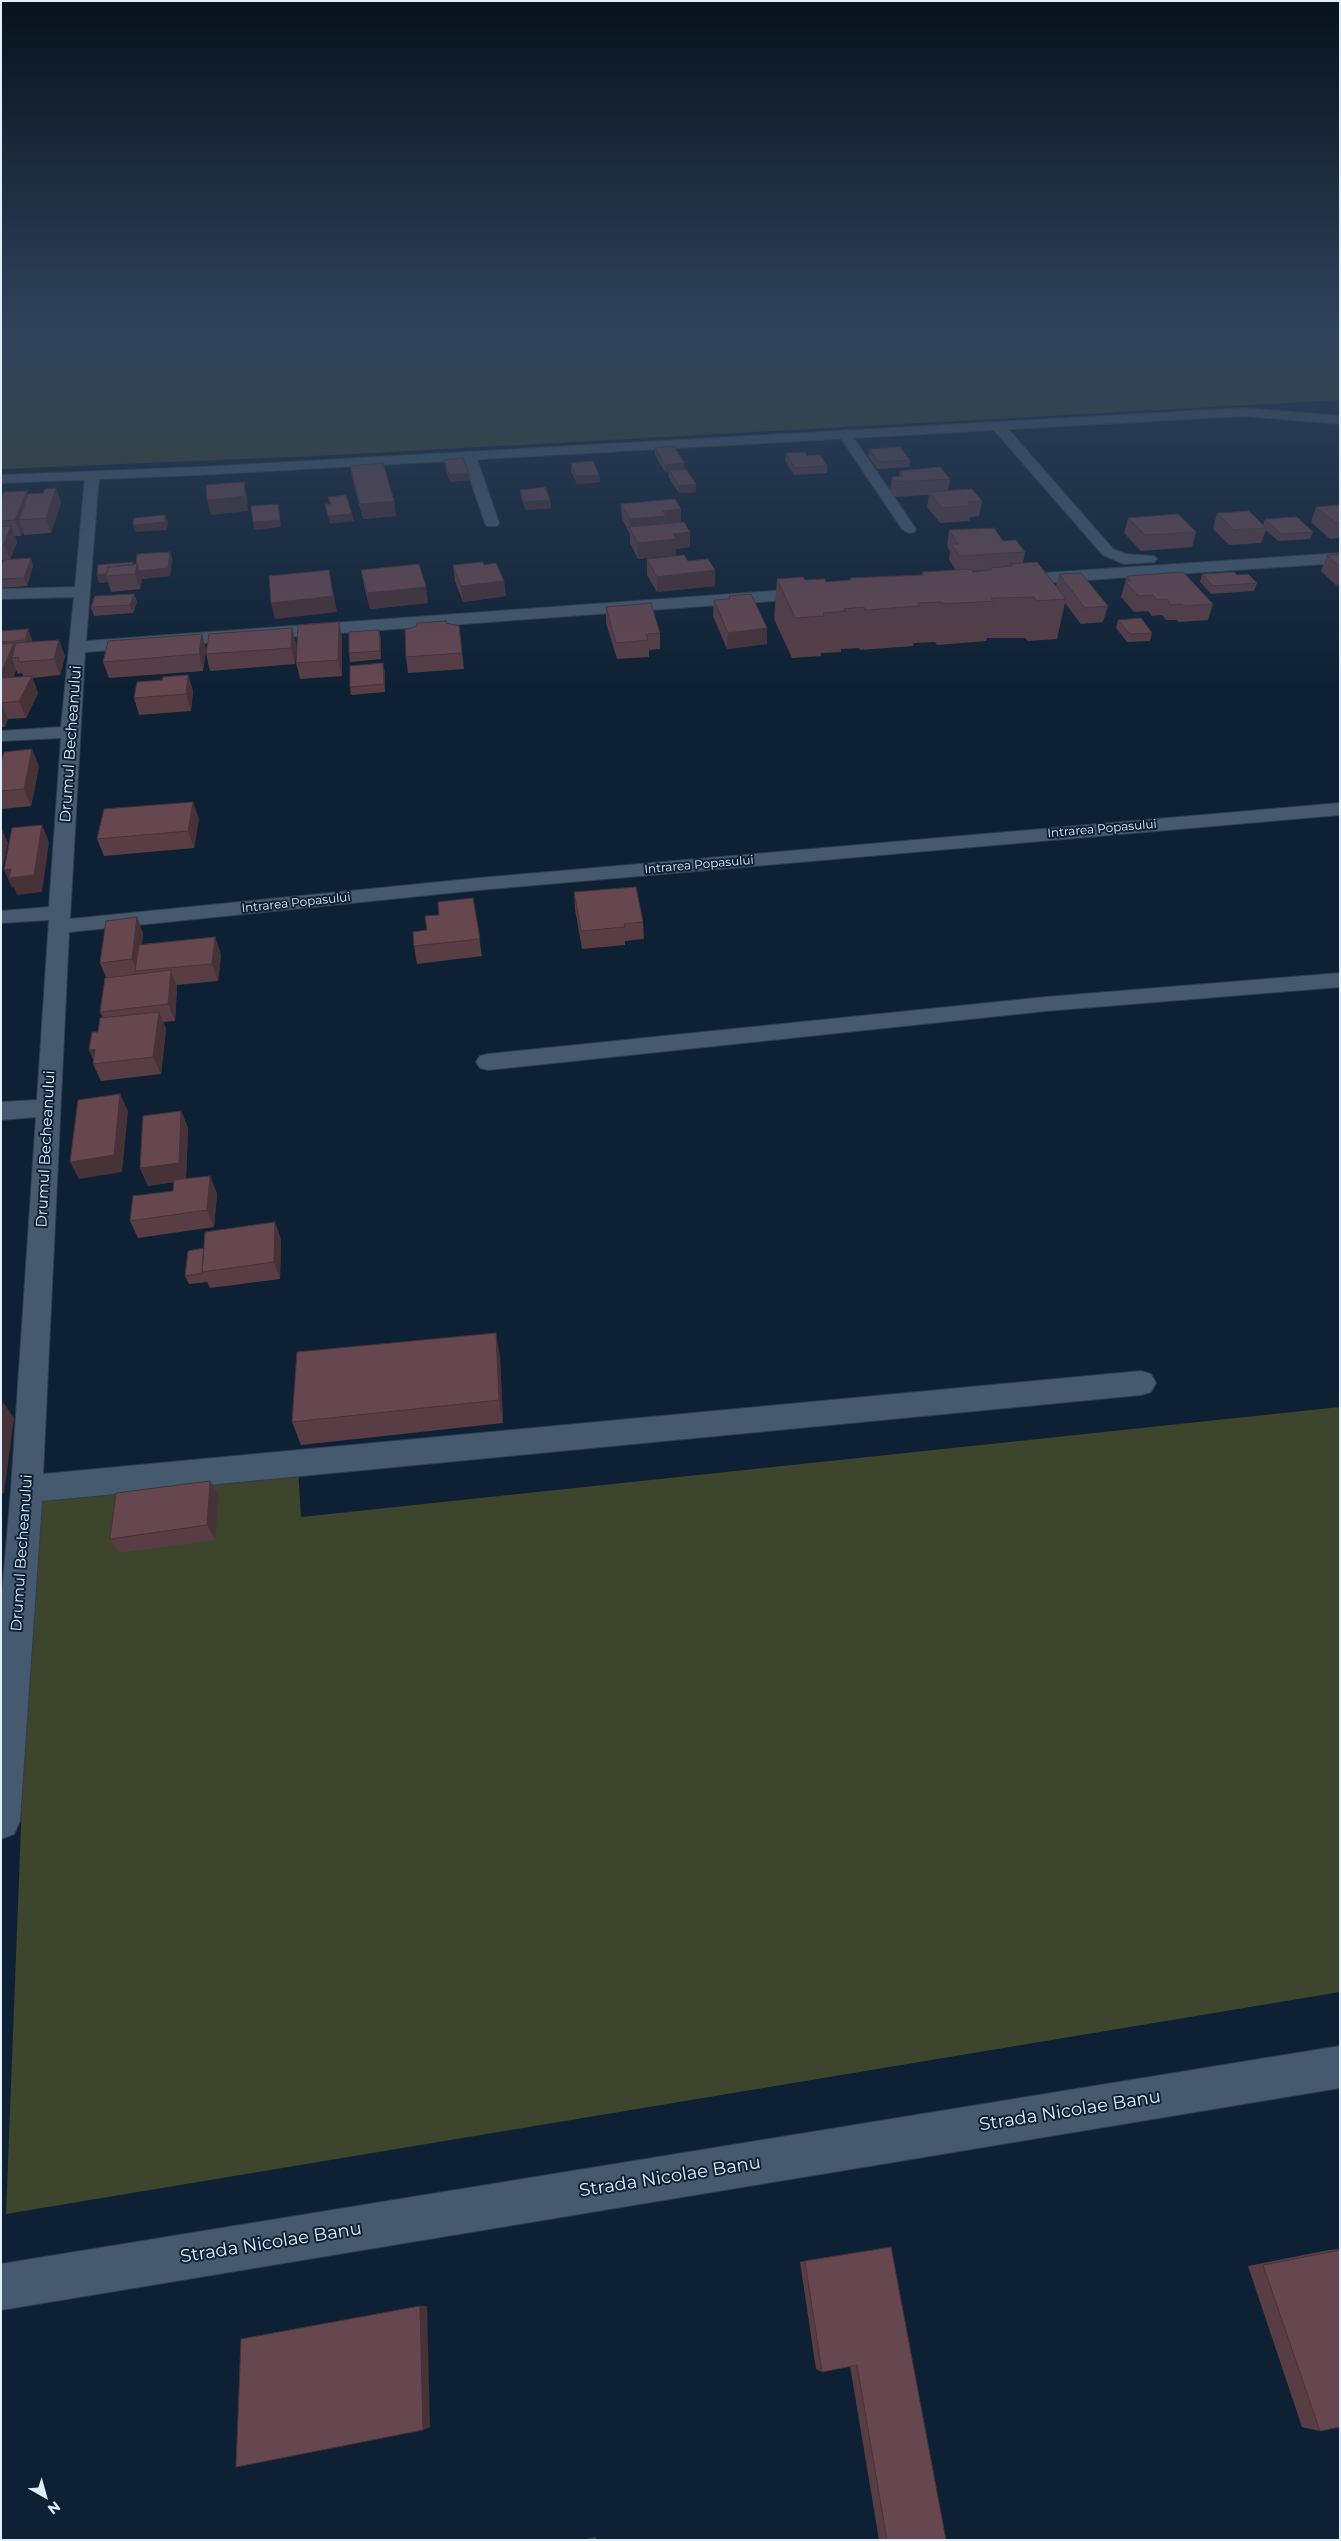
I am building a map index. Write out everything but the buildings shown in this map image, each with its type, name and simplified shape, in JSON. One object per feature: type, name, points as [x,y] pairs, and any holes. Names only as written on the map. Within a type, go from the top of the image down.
[{"type":"street","points":[[1,480],[544,452]]},
{"type":"street","points":[[856,452],[909,529]]},
{"type":"street","points":[[1020,452],[1108,552],[1116,557],[1132,560],[1340,546]]},
{"type":"street","points":[[469,456],[492,523]]},
{"type":"street","name":"Drumul Becheanului","points":[[1,1821],[12,1538],[27,1489],[70,732],[79,647],[92,476]]},
{"type":"street","points":[[993,581],[1340,558]]},
{"type":"street","points":[[1,594],[82,592]]},
{"type":"street","points":[[79,647],[825,592]]},
{"type":"street","points":[[1,736],[70,732]]},
{"type":"street","name":"Intrarea Popasului","points":[[1,917],[59,920],[1340,809]]},
{"type":"street","points":[[488,1062],[1046,1004],[1340,980]]},
{"type":"street","points":[[1,1110],[48,1108]]},
{"type":"street","points":[[27,1489],[1141,1383]]},
{"type":"street","name":"Strada Nicolae Banu","points":[[1,2287],[1340,2067]]},
{"type":"green space","points":[[1,452],[396,452],[315,456],[1,469]]},
{"type":"green space","points":[[1340,1407],[1340,1992],[6,2214],[34,1491],[298,1468],[301,1517]]}]
